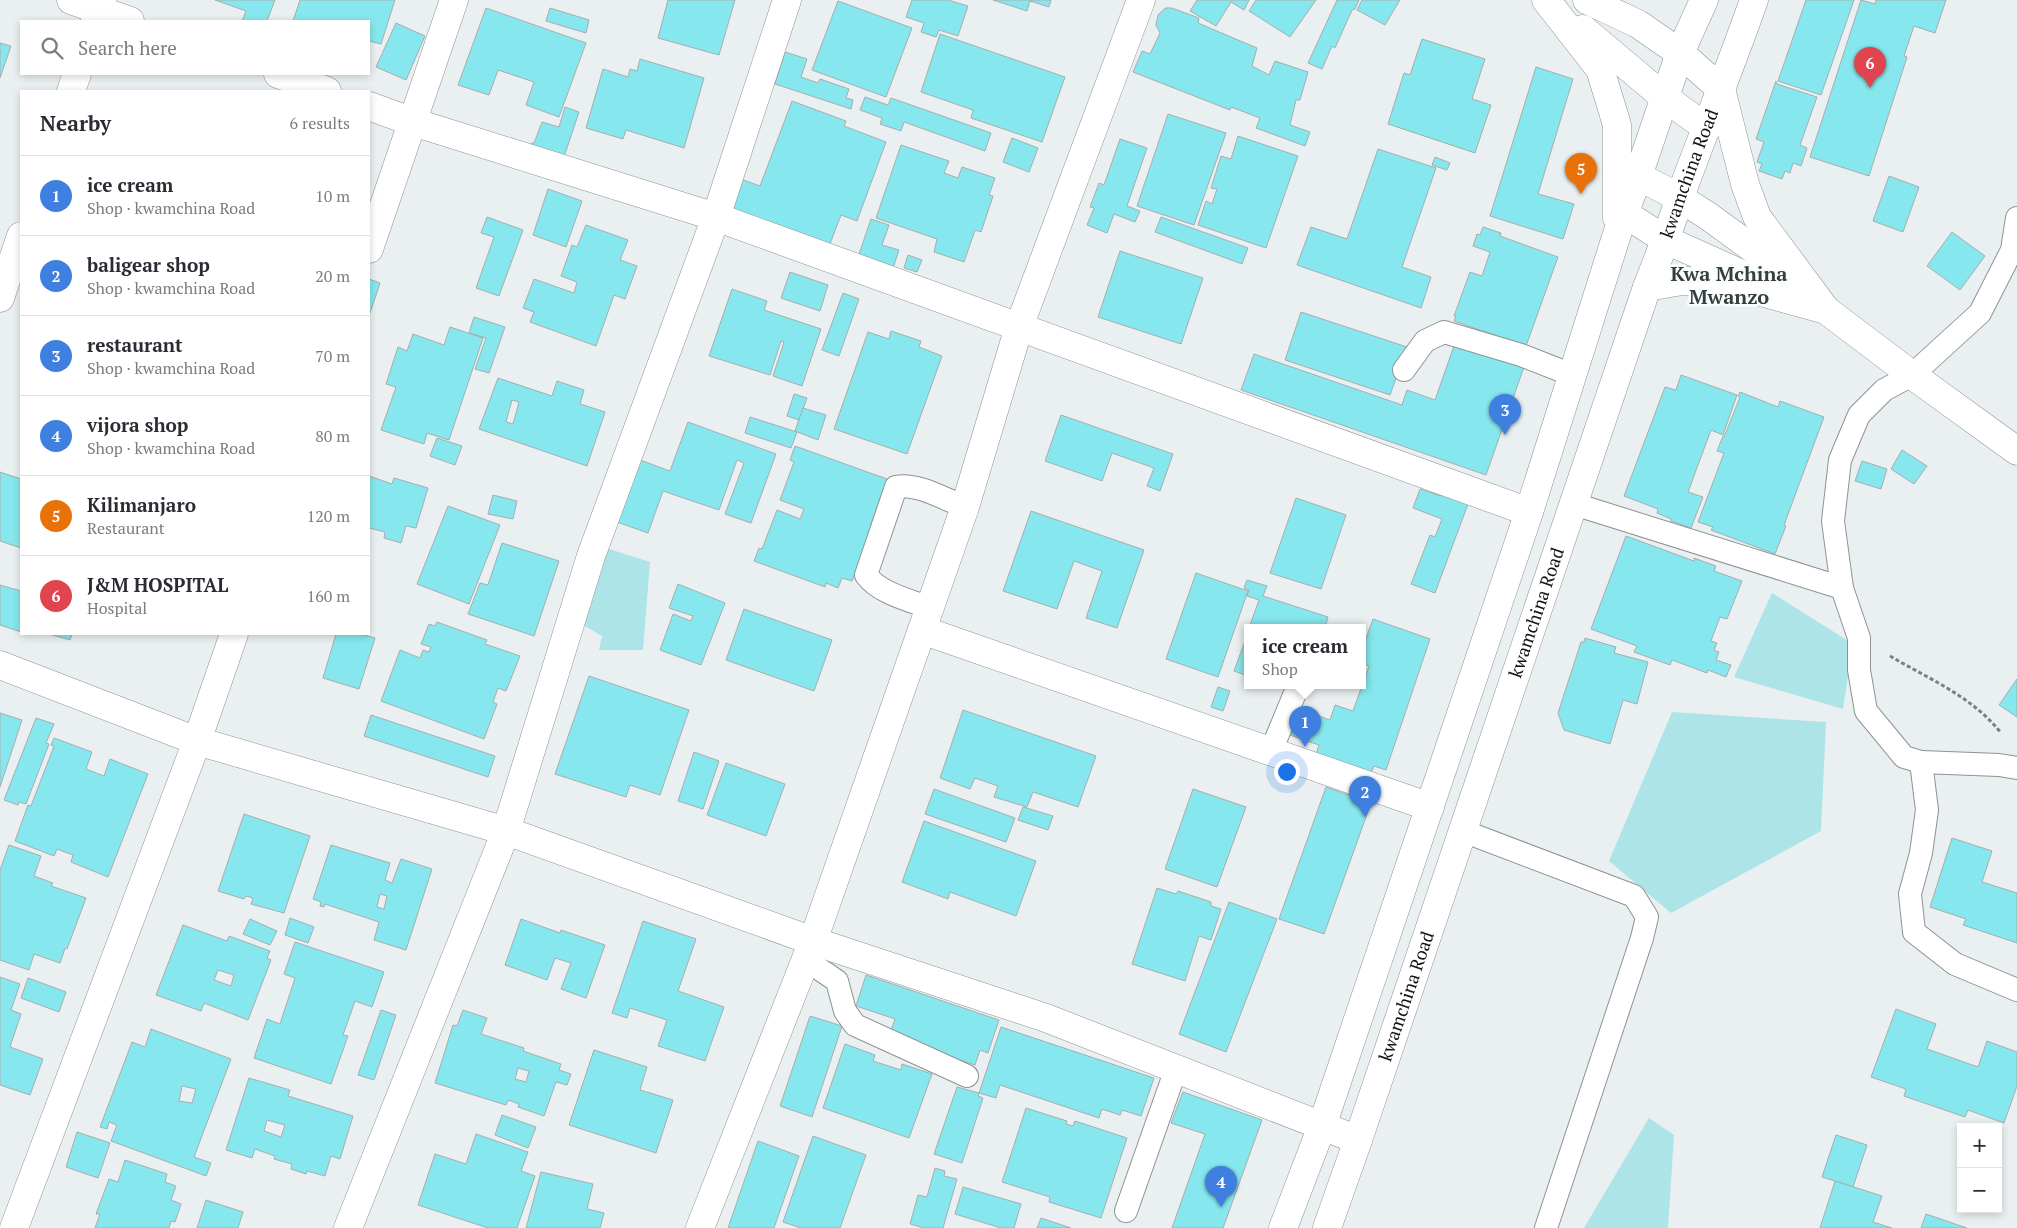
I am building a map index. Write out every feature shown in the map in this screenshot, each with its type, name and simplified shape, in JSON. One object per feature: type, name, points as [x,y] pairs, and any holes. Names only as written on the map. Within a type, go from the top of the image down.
[{"type":"street","points":[[71,0],[127,20]]},
{"type":"street","points":[[370,246],[454,0]]},
{"type":"street","points":[[348,1228],[506,832],[591,556],[716,217],[787,0]]},
{"type":"street","points":[[700,1228],[810,950],[965,507],[1019,327],[1140,0]]},
{"type":"street","points":[[1546,0],[1600,69],[1617,125],[1621,224]]},
{"type":"street","points":[[1554,0],[1587,33],[1665,98],[1707,128]]},
{"type":"street","points":[[1587,0],[1638,24],[1680,52],[1721,89],[1745,184],[1757,217],[1826,310]]},
{"type":"street","points":[[1283,1228],[1322,1126],[1530,512],[1621,224],[1680,52],[1704,0]]},
{"type":"street","name":"kwamchina Road","points":[[1327,1228],[1647,287],[1754,0]]},
{"type":"street","points":[[71,90],[77,75]]},
{"type":"street","points":[[281,75],[324,90]]},
{"type":"street","points":[[370,106],[413,122],[716,217],[1530,512]]},
{"type":"street","points":[[1638,176],[1680,198],[1708,216],[1759,254],[1787,285],[1826,310],[1912,376],[2017,451]]},
{"type":"street","points":[[1621,224],[1666,240],[1744,275],[1787,285]]},
{"type":"street","points":[[0,298],[20,239]]},
{"type":"street","points":[[1647,287],[1682,282],[1721,281],[1826,310]]},
{"type":"street","points":[[926,619],[1271,751],[1430,807]]},
{"type":"street","points":[[14,1228],[197,741],[234,635]]},
{"type":"street","points":[[0,665],[197,741],[506,832],[810,950],[1046,1018],[1358,1140]]},
{"type":"lane","points":[[2017,218],[2012,250],[1980,313],[1912,376],[1884,390],[1859,415],[1840,460],[1833,521],[1842,588],[1860,638],[1860,670],[1866,711],[1904,757],[1920,762],[1999,765],[2017,768]]},
{"type":"lane","points":[[1404,370],[1425,341],[1444,332],[1521,355],[1572,375]]},
{"type":"lane","points":[[926,619],[880,588],[866,574],[896,487],[906,485],[965,507]]},
{"type":"lane","points":[[1574,504],[1842,588]]},
{"type":"lane","points":[[1271,751],[1297,689]]},
{"type":"lane","points":[[1920,762],[1927,810],[1921,853],[1910,894],[1914,932],[1955,964],[2017,990]]},
{"type":"lane","points":[[1463,831],[1634,896],[1646,917],[1639,947],[1546,1228]]},
{"type":"lane","points":[[810,950],[837,981],[844,1011],[854,1025],[967,1076]]},
{"type":"lane","points":[[1126,1211],[1176,1068]]},
{"type":"path","points":[[1860,638],[1970,702],[1993,722],[2005,737]]},
{"type":"shaded area","points":[[603,547],[650,562],[643,650],[599,650],[602,636],[571,618]]},
{"type":"shaded area","points":[[1772,593],[1853,644],[1843,709],[1734,677]]},
{"type":"shaded area","points":[[1672,712],[1826,722],[1821,831],[1671,913],[1609,861]]},
{"type":"shaded area","points":[[1649,1118],[1674,1135],[1668,1228],[1584,1228]]},
{"type":"building","points":[[215,0],[275,0],[267,20],[242,20],[246,11]]},
{"type":"building","points":[[300,0],[395,0],[381,44],[370,41],[370,20],[293,20]]},
{"type":"building","points":[[668,0],[735,0],[719,55],[658,38]]},
{"type":"building","points":[[912,0],[948,0],[968,6],[958,36],[939,30],[936,37],[921,32],[924,23],[906,17]]},
{"type":"building","points":[[993,0],[1051,0],[1049,7],[1030,1],[1027,11]]},
{"type":"building","points":[[1197,0],[1249,0],[1244,10],[1231,2],[1216,26],[1190,11]]},
{"type":"building","points":[[1256,0],[1316,0],[1290,37],[1249,11]]},
{"type":"building","points":[[1337,0],[1359,0],[1355,9],[1352,10],[1335,48],[1332,46],[1322,69],[1308,63]]},
{"type":"building","points":[[1362,0],[1400,0],[1385,25],[1357,10]]},
{"type":"building","points":[[1806,0],[1854,0],[1821,95],[1778,81]]},
{"type":"building","points":[[1861,0],[1875,4],[1876,0],[1946,0],[1935,33],[1914,26],[1904,56],[1907,57],[1869,176],[1810,157]]},
{"type":"building","points":[[838,1],[912,28],[886,97],[812,70]]},
{"type":"building","points":[[486,8],[586,43],[559,117],[526,105],[534,82],[498,70],[489,95],[458,85]]},
{"type":"building","points":[[550,8],[589,20],[586,33],[546,21]]},
{"type":"building","points":[[1165,8],[1172,8],[1199,18],[1198,23],[1257,48],[1252,66],[1269,75],[1275,61],[1308,72],[1300,100],[1296,100],[1290,125],[1310,132],[1305,146],[1256,128],[1260,118],[1231,107],[1230,110],[1133,72],[1142,51],[1150,54],[1160,33],[1156,25],[1158,15]]},
{"type":"building","points":[[396,23],[425,36],[406,80],[376,67]]},
{"type":"building","points":[[940,34],[1065,77],[1042,142],[971,118],[973,110],[921,92]]},
{"type":"building","points":[[1422,39],[1485,59],[1472,99],[1491,105],[1475,153],[1388,124],[1404,73],[1410,75]]},
{"type":"building","points":[[0,43],[11,46],[0,78]]},
{"type":"building","points":[[785,52],[807,59],[801,77],[818,83],[820,79],[849,89],[846,98],[853,100],[851,109],[775,84]]},
{"type":"building","points":[[640,59],[704,78],[684,148],[626,130],[623,139],[586,128],[603,69],[628,77],[630,69],[637,71]]},
{"type":"building","points":[[1536,67],[1573,79],[1538,194],[1574,204],[1563,239],[1490,216]]},
{"type":"building","points":[[1776,81],[1777,84],[1817,97],[1800,145],[1807,148],[1801,166],[1793,163],[1790,173],[1785,171],[1782,179],[1759,171],[1762,164],[1757,162],[1764,142],[1756,139]]},
{"type":"building","points":[[865,97],[888,105],[891,98],[991,133],[985,151],[904,122],[901,131],[880,124],[882,118],[860,110]]},
{"type":"building","points":[[792,101],[846,121],[844,126],[886,142],[857,221],[841,215],[828,249],[722,210],[735,177],[760,186]]},
{"type":"building","points":[[565,107],[579,112],[562,163],[529,152],[542,122],[559,127]]},
{"type":"building","points":[[1168,114],[1226,133],[1194,225],[1137,206]]},
{"type":"building","points":[[1238,136],[1298,156],[1266,248],[1198,225],[1206,201],[1212,204],[1217,189],[1211,188],[1221,156],[1231,159]]},
{"type":"building","points":[[1012,138],[1038,148],[1029,172],[1003,162]]},
{"type":"building","points":[[1120,139],[1147,148],[1127,206],[1140,211],[1135,222],[1114,214],[1107,233],[1087,225],[1094,208],[1090,207],[1099,183],[1104,185]]},
{"type":"building","points":[[901,145],[949,161],[944,173],[958,178],[962,167],[995,178],[989,195],[993,196],[981,232],[975,230],[964,262],[934,252],[937,239],[876,218]]},
{"type":"building","points":[[1378,149],[1436,168],[1402,267],[1431,277],[1421,308],[1297,265],[1311,227],[1347,239]]},
{"type":"building","points":[[1435,157],[1450,163],[1447,170],[1432,165]]},
{"type":"building","points":[[1889,176],[1919,187],[1903,232],[1873,221]]},
{"type":"building","points":[[548,189],[582,201],[566,247],[533,235]]},
{"type":"building","points":[[487,217],[523,230],[499,296],[476,288],[494,237],[481,233]]},
{"type":"building","points":[[1161,217],[1248,248],[1242,264],[1155,232]]},
{"type":"building","points":[[871,219],[889,225],[882,245],[899,250],[893,268],[858,257]]},
{"type":"building","points":[[586,225],[628,240],[620,260],[637,266],[625,299],[614,295],[596,346],[530,322],[534,312],[523,308],[534,279],[574,293],[577,282],[561,276],[572,245],[577,247]]},
{"type":"building","points":[[1483,227],[1501,233],[1500,236],[1558,257],[1526,346],[1454,321],[1456,316],[1454,316],[1470,272],[1482,276],[1490,252],[1473,246],[1477,234],[1480,235]]},
{"type":"building","points":[[1952,232],[1985,256],[1960,290],[1927,266]]},
{"type":"building","points":[[1120,251],[1203,278],[1181,344],[1098,317]]},
{"type":"building","points":[[908,255],[922,260],[917,272],[904,268]]},
{"type":"building","points":[[790,272],[828,285],[820,311],[781,298]]},
{"type":"building","points":[[370,279],[380,283],[370,313]]},
{"type":"building","points":[[732,289],[767,301],[764,310],[821,329],[802,386],[773,376],[784,342],[781,341],[770,375],[709,356]]},
{"type":"building","points":[[843,293],[859,299],[839,356],[822,350]]},
{"type":"building","points":[[1301,312],[1407,347],[1390,395],[1285,360]]},
{"type":"building","points":[[474,317],[505,327],[489,373],[475,369],[486,338],[469,333]]},
{"type":"building","points":[[450,327],[483,338],[449,440],[427,433],[424,444],[381,430],[396,387],[386,384],[398,347],[407,351],[413,334],[444,345]]},
{"type":"building","points":[[891,331],[921,341],[919,347],[942,356],[907,454],[834,429],[868,332],[889,339]]},
{"type":"building","points":[[1455,343],[1524,367],[1486,475],[1241,390],[1254,354],[1402,405],[1407,390],[1435,400]]},
{"type":"building","points":[[1681,375],[1737,395],[1723,435],[1711,430],[1688,492],[1703,497],[1691,528],[1671,521],[1671,519],[1657,513],[1658,509],[1624,496],[1665,387],[1676,390]]},
{"type":"building","points":[[498,378],[552,396],[557,381],[584,390],[580,404],[605,412],[587,466],[479,429]],"holes":[[[512,400],[519,402],[513,424],[506,422]]]},
{"type":"building","points":[[1740,392],[1778,407],[1780,401],[1824,417],[1775,554],[1711,530],[1713,527],[1698,522],[1724,453],[1717,451],[1740,397],[1738,396]]},
{"type":"building","points":[[794,394],[807,398],[799,420],[787,416]]},
{"type":"building","points":[[803,408],[826,415],[818,440],[795,431]]},
{"type":"building","points":[[1061,415],[1173,454],[1160,491],[1147,486],[1154,468],[1112,453],[1102,481],[1045,461]]},
{"type":"building","points":[[750,417],[797,432],[791,448],[745,433]]},
{"type":"building","points":[[688,422],[776,454],[751,523],[725,514],[744,463],[737,460],[719,510],[663,491],[648,533],[617,522],[640,460],[670,471]]},
{"type":"building","points":[[437,438],[462,446],[455,465],[430,456]]},
{"type":"building","points":[[795,446],[887,479],[871,524],[878,527],[864,550],[852,581],[842,578],[838,588],[826,583],[825,587],[754,561],[759,548],[762,549],[777,510],[800,519],[804,509],[780,500],[794,462],[790,460]]},
{"type":"building","points":[[1902,450],[1927,466],[1914,484],[1891,469]]},
{"type":"building","points":[[1862,461],[1887,469],[1881,489],[1855,481]]},
{"type":"building","points":[[0,472],[20,479],[20,548],[0,541]]},
{"type":"building","points":[[370,476],[392,484],[394,478],[428,488],[416,528],[406,526],[401,543],[384,538],[385,532],[370,528]]},
{"type":"building","points":[[1420,489],[1441,496],[1442,494],[1468,504],[1435,593],[1411,584],[1430,535],[1435,537],[1442,519],[1413,508]]},
{"type":"building","points":[[493,495],[517,501],[513,519],[488,514]]},
{"type":"building","points":[[1296,498],[1346,515],[1321,589],[1270,573]]},
{"type":"building","points":[[448,506],[500,525],[469,604],[417,584]]},
{"type":"building","points":[[1031,511],[1144,550],[1117,628],[1086,618],[1102,571],[1074,561],[1057,609],[1003,591]]},
{"type":"building","points":[[1626,536],[1694,561],[1694,558],[1716,566],[1714,571],[1742,581],[1727,619],[1720,617],[1711,641],[1717,643],[1714,650],[1719,652],[1716,660],[1731,665],[1726,677],[1708,670],[1707,673],[1672,660],[1670,665],[1634,652],[1637,646],[1591,629]]},
{"type":"building","points":[[502,543],[559,561],[534,636],[468,614],[480,583],[488,585]]},
{"type":"building","points":[[1196,573],[1248,591],[1218,677],[1166,659]]},
{"type":"building","points":[[1247,580],[1267,586],[1263,596],[1328,617],[1326,624],[1250,624],[1259,600],[1247,596],[1249,590],[1244,588]]},
{"type":"building","points":[[678,584],[725,603],[701,665],[660,650],[673,614],[691,621],[693,616],[669,608]]},
{"type":"building","points":[[0,585],[20,591],[20,632],[0,625]]},
{"type":"building","points":[[744,609],[832,640],[814,691],[726,660]]},
{"type":"building","points":[[1373,619],[1430,639],[1386,770],[1374,766],[1371,773],[1316,754],[1319,745],[1290,735],[1299,709],[1330,720],[1335,705],[1353,711],[1361,689],[1366,689],[1366,674],[1369,666],[1366,665],[1366,639]]},
{"type":"building","points":[[437,622],[487,640],[485,644],[520,656],[506,691],[498,688],[493,702],[497,704],[484,739],[381,701],[400,650],[420,658],[423,650],[429,652],[431,647],[421,644],[429,624],[435,626]]},
{"type":"building","points":[[52,635],[72,635],[70,640]]},
{"type":"building","points":[[336,635],[364,635],[375,638],[359,689],[323,678]]},
{"type":"building","points":[[1585,638],[1616,647],[1614,653],[1648,662],[1637,704],[1623,700],[1610,744],[1564,730],[1558,713],[1581,642],[1584,642]]},
{"type":"building","points":[[1244,644],[1244,675],[1234,671]]},
{"type":"building","points":[[589,676],[689,710],[660,795],[630,785],[626,797],[555,774]]},
{"type":"building","points":[[2017,679],[2017,717],[1999,705]]},
{"type":"building","points":[[1218,687],[1230,691],[1223,711],[1211,707]]},
{"type":"building","points":[[963,710],[1096,756],[1078,807],[1033,792],[1027,807],[994,797],[998,786],[975,778],[970,789],[940,778]]},
{"type":"building","points":[[0,713],[22,720],[0,787]]},
{"type":"building","points":[[371,715],[495,756],[488,777],[364,736]]},
{"type":"building","points":[[36,718],[54,724],[46,743],[49,744],[26,804],[19,802],[18,805],[4,800]]},
{"type":"building","points":[[54,738],[92,752],[86,769],[104,776],[110,759],[148,774],[108,877],[71,862],[73,855],[57,849],[54,856],[15,841],[28,805],[31,806],[54,746],[51,745]]},
{"type":"building","points":[[694,752],[719,761],[703,809],[678,801]]},
{"type":"building","points":[[726,763],[785,784],[766,836],[707,815]]},
{"type":"building","points":[[1326,787],[1371,803],[1324,934],[1279,919]]},
{"type":"building","points":[[934,789],[1015,818],[1006,842],[925,814]]},
{"type":"building","points":[[1193,789],[1246,807],[1217,887],[1165,869]]},
{"type":"building","points":[[1023,807],[1053,816],[1048,830],[1018,820]]},
{"type":"building","points":[[244,814],[310,836],[284,913],[251,904],[253,898],[246,896],[244,899],[218,891]]},
{"type":"building","points":[[924,821],[1036,861],[1016,916],[950,892],[948,899],[902,882]]},
{"type":"building","points":[[1952,838],[1992,851],[1982,882],[2017,893],[2017,943],[1963,925],[1966,919],[1930,907]]},
{"type":"building","points":[[9,845],[41,856],[34,876],[53,883],[51,886],[86,898],[60,963],[34,954],[29,970],[0,960],[0,870]]},
{"type":"building","points":[[331,845],[390,863],[385,880],[392,883],[401,859],[432,869],[406,950],[374,940],[379,922],[325,904],[324,907],[320,906],[321,902],[313,899]],"holes":[[[380,894],[387,896],[384,909],[377,907]]]},
{"type":"building","points":[[1157,888],[1176,894],[1178,891],[1211,902],[1211,906],[1221,909],[1211,940],[1199,936],[1185,981],[1132,964]]},
{"type":"building","points":[[1229,902],[1277,919],[1226,1052],[1179,1034]]},
{"type":"building","points":[[290,918],[314,927],[308,943],[285,935]]},
{"type":"building","points":[[250,919],[277,931],[270,945],[243,934]]},
{"type":"building","points":[[521,919],[560,933],[561,930],[605,945],[586,998],[561,989],[571,963],[555,958],[547,980],[505,965]]},
{"type":"building","points":[[643,921],[696,939],[678,991],[724,1007],[705,1061],[658,1046],[667,1020],[630,1008],[627,1018],[612,1013]]},
{"type":"building","points":[[183,925],[227,941],[229,936],[270,951],[267,958],[271,960],[248,1020],[204,1003],[201,1011],[156,995]],"holes":[[[218,970],[234,975],[231,986],[214,980]]]},
{"type":"building","points":[[295,942],[384,972],[372,1007],[355,1001],[343,1035],[348,1036],[331,1084],[254,1058],[267,1019],[280,1024],[295,978],[284,974]]},
{"type":"building","points":[[866,975],[999,1020],[988,1053],[980,1050],[975,1065],[889,1036],[895,1019],[856,1006]]},
{"type":"building","points":[[0,977],[20,984],[11,1010],[21,1014],[10,1047],[43,1059],[30,1095],[0,1085]]},
{"type":"building","points":[[28,978],[66,992],[59,1012],[21,998]]},
{"type":"building","points":[[1896,1009],[1936,1024],[1927,1049],[1978,1067],[1987,1041],[2017,1052],[2017,1086],[2004,1123],[1968,1110],[1965,1117],[1904,1096],[1906,1089],[1871,1077]]},
{"type":"building","points":[[381,1010],[396,1015],[374,1080],[358,1075]]},
{"type":"building","points":[[463,1010],[487,1018],[481,1034],[524,1048],[523,1051],[561,1064],[559,1070],[571,1074],[567,1085],[556,1082],[544,1116],[518,1107],[519,1104],[508,1100],[506,1105],[435,1083],[453,1025],[457,1026]],"holes":[[[518,1068],[529,1071],[526,1082],[515,1079]]]},
{"type":"building","points":[[810,1016],[842,1026],[812,1117],[780,1106]]},
{"type":"building","points":[[1001,1027],[1154,1078],[1141,1116],[1122,1110],[1120,1115],[1102,1109],[1099,1118],[1000,1085],[996,1098],[979,1093]]},
{"type":"building","points":[[151,1029],[231,1059],[194,1157],[211,1163],[206,1176],[111,1141],[117,1125],[109,1122],[107,1129],[100,1127],[132,1042],[145,1047]],"holes":[[[182,1086],[196,1089],[192,1103],[179,1101]]]},
{"type":"building","points":[[845,1044],[875,1055],[873,1061],[901,1070],[902,1064],[932,1074],[909,1138],[823,1108]]},
{"type":"building","points":[[594,1050],[647,1067],[640,1090],[673,1100],[656,1153],[569,1125]]},
{"type":"building","points":[[249,1078],[290,1090],[288,1096],[353,1116],[340,1159],[331,1156],[325,1176],[307,1171],[306,1174],[291,1169],[292,1164],[274,1159],[275,1156],[255,1149],[252,1158],[226,1150]],"holes":[[[267,1120],[285,1125],[281,1137],[264,1131]]]},
{"type":"building","points":[[957,1087],[979,1093],[978,1096],[983,1098],[962,1163],[934,1154]]},
{"type":"building","points":[[1183,1092],[1262,1120],[1223,1228],[1172,1228],[1205,1134],[1171,1123]]},
{"type":"building","points":[[1026,1108],[1067,1121],[1066,1124],[1073,1126],[1075,1121],[1127,1138],[1101,1218],[1049,1202],[1050,1197],[1002,1182]]},
{"type":"building","points":[[502,1115],[536,1127],[528,1148],[495,1135]]},
{"type":"building","points":[[77,1132],[110,1143],[98,1178],[66,1167]]},
{"type":"building","points":[[476,1134],[528,1152],[521,1171],[535,1176],[517,1228],[488,1228],[418,1205],[435,1154],[466,1164]]},
{"type":"building","points":[[1836,1135],[1867,1145],[1853,1187],[1822,1177]]},
{"type":"building","points":[[813,1136],[866,1155],[840,1228],[801,1228],[783,1222]]},
{"type":"building","points":[[758,1141],[799,1156],[774,1228],[728,1228]]},
{"type":"building","points":[[125,1160],[167,1174],[165,1182],[176,1186],[171,1200],[181,1204],[175,1222],[171,1221],[169,1228],[95,1228],[100,1214],[96,1214],[109,1179],[118,1182]]},
{"type":"building","points":[[935,1168],[945,1171],[944,1176],[957,1179],[943,1228],[924,1228],[910,1224],[918,1195],[927,1197]]},
{"type":"building","points":[[541,1172],[593,1184],[587,1209],[604,1213],[600,1228],[526,1228]]},
{"type":"building","points":[[1835,1181],[1882,1196],[1873,1222],[1892,1228],[1820,1228]]},
{"type":"building","points":[[963,1187],[1021,1204],[1014,1228],[1001,1228],[955,1214]]},
{"type":"building","points":[[206,1200],[243,1212],[238,1228],[197,1228]]},
{"type":"building","points":[[1926,1214],[1967,1228],[1921,1228]]},
{"type":"building","points":[[1041,1218],[1071,1228],[1037,1228]]},
{"type":"place","name":"J&M HOSPITAL","points":[[1870,88]]},
{"type":"place","name":"Kilimanjaro","points":[[1581,194]]},
{"type":"place","name":"restaurant","points":[[1505,435]]},
{"type":"place","name":"ice cream","points":[[1305,747]]},
{"type":"place","name":"baligear shop","points":[[1365,817]]},
{"type":"place","name":"vijora shop","points":[[1221,1207]]},
{"type":"district","name":"Kwa Mchina Mwanzo","points":[[1729,286]]}]
